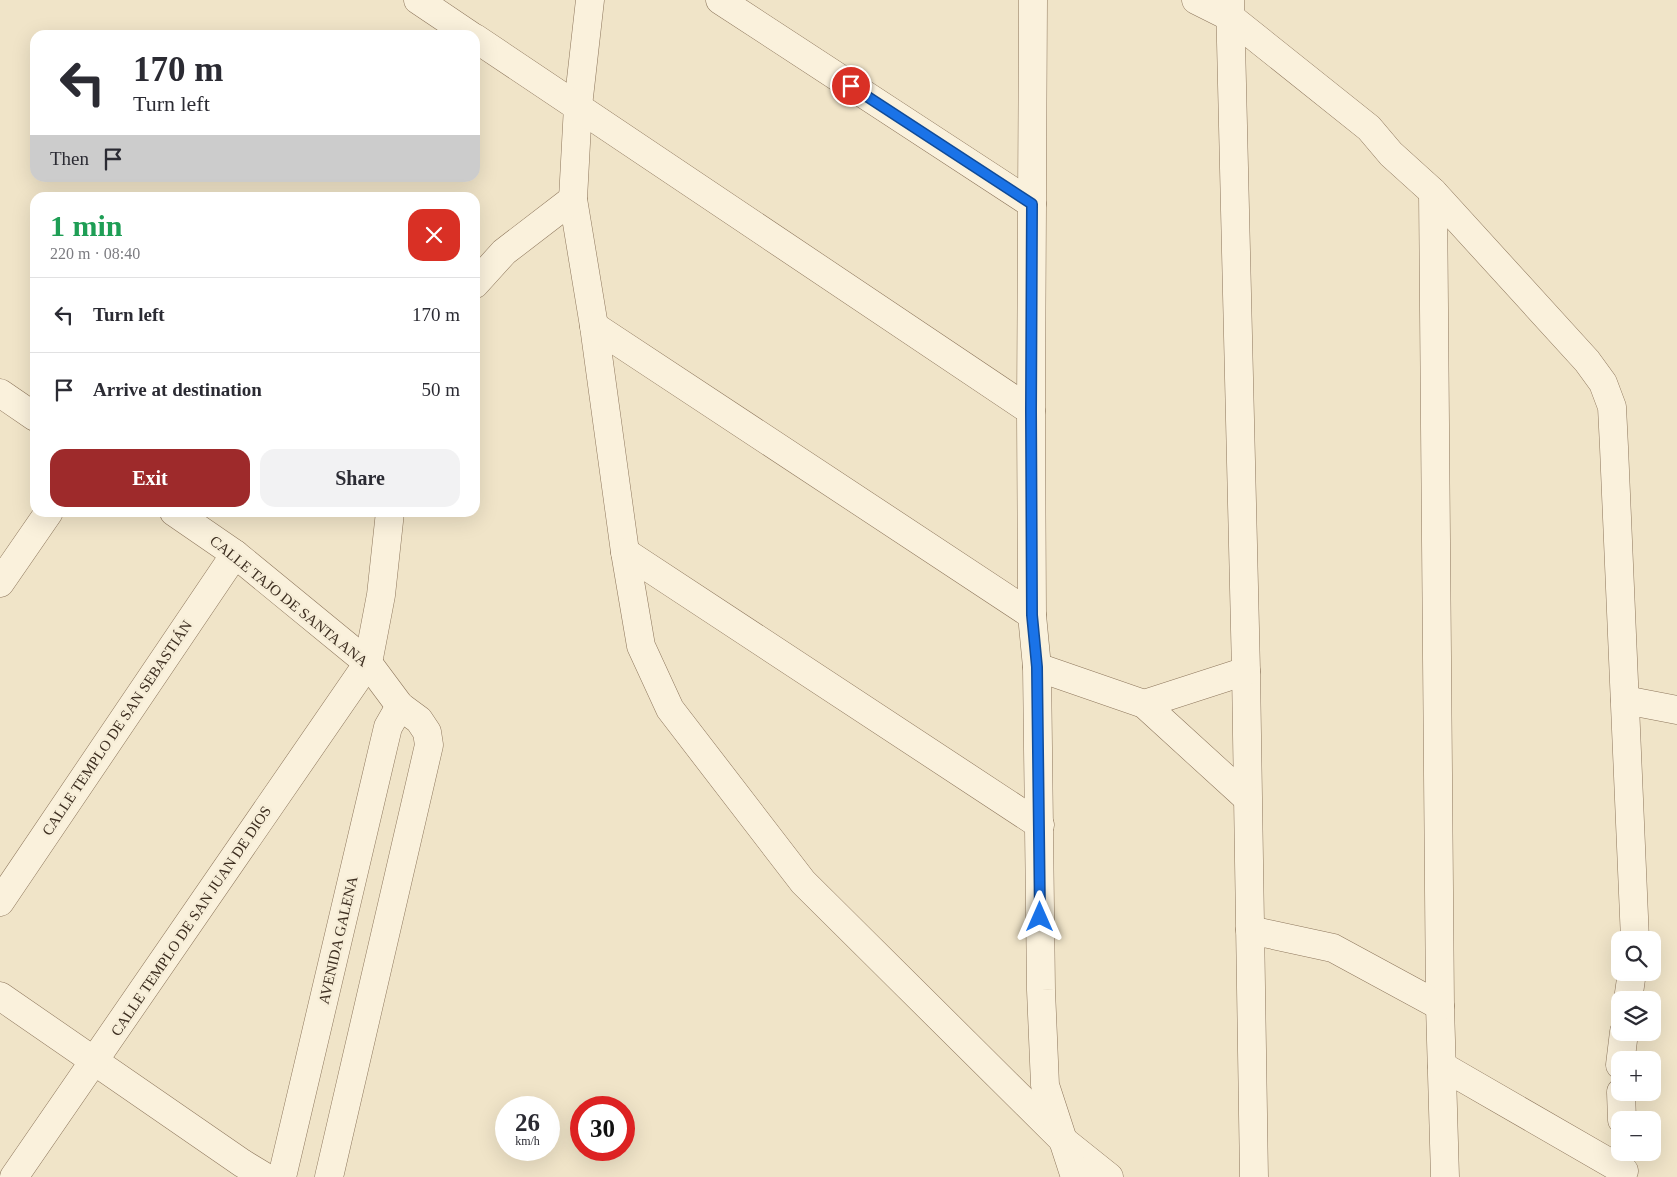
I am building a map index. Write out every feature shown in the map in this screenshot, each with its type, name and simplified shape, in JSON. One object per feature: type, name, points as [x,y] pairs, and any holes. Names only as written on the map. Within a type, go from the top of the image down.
[{"type":"street","points":[[418,0],[463,30]]},
{"type":"street","points":[[590,0],[578,106],[573,199],[594,326],[640,646],[670,708],[802,882],[1064,1142],[1109,1177]]},
{"type":"street","points":[[720,0],[1032,204]]},
{"type":"street","points":[[1033,0],[1032,615],[1037,667],[1041,990],[1045,1085],[1075,1177]]},
{"type":"street","points":[[1196,0],[1230,9],[1369,128],[1391,154],[1433,192],[1587,361],[1603,383],[1612,407],[1635,931]]},
{"type":"street","points":[[1230,9],[1246,671],[1254,1177]]},
{"type":"street","points":[[480,41],[1031,411]]},
{"type":"street","points":[[1433,192],[1440,1006],[1445,1177]]},
{"type":"street","points":[[480,278],[504,252],[573,199]]},
{"type":"street","points":[[594,326],[1032,615]]},
{"type":"street","points":[[0,393],[30,414]]},
{"type":"street","points":[[0,583],[46,517]]},
{"type":"street","name":"CALLE TAJO DE SANTA ANA","points":[[181,517],[235,554],[368,663],[400,706],[419,720],[427,732],[429,745],[329,1177]]},
{"type":"street","points":[[368,663],[382,595],[390,517]]},
{"type":"street","points":[[625,552],[1040,825]]},
{"type":"street","name":"CALLE TEMPLO DE SAN SEBASTIÁN","points":[[0,902],[235,554]]},
{"type":"street","name":"CALLE TEMPLO DE SAN JUAN DE DIOS","points":[[14,1177],[368,663]]},
{"type":"street","points":[[1037,667],[1144,704],[1247,798]]},
{"type":"street","points":[[1144,704],[1246,671]]},
{"type":"street","points":[[1625,700],[1677,710]]},
{"type":"street","name":"AVENIDA GALENA","points":[[282,1177],[388,727],[400,706]]},
{"type":"street","points":[[1250,930],[1333,948],[1440,1006]]},
{"type":"street","points":[[0,996],[96,1060],[238,1170],[265,1177]]},
{"type":"street","points":[[1442,1066],[1624,1167]]},
{"type":"route","points":[[851,86],[1032,204],[1032,615],[1037,667],[1040,917]]}]
